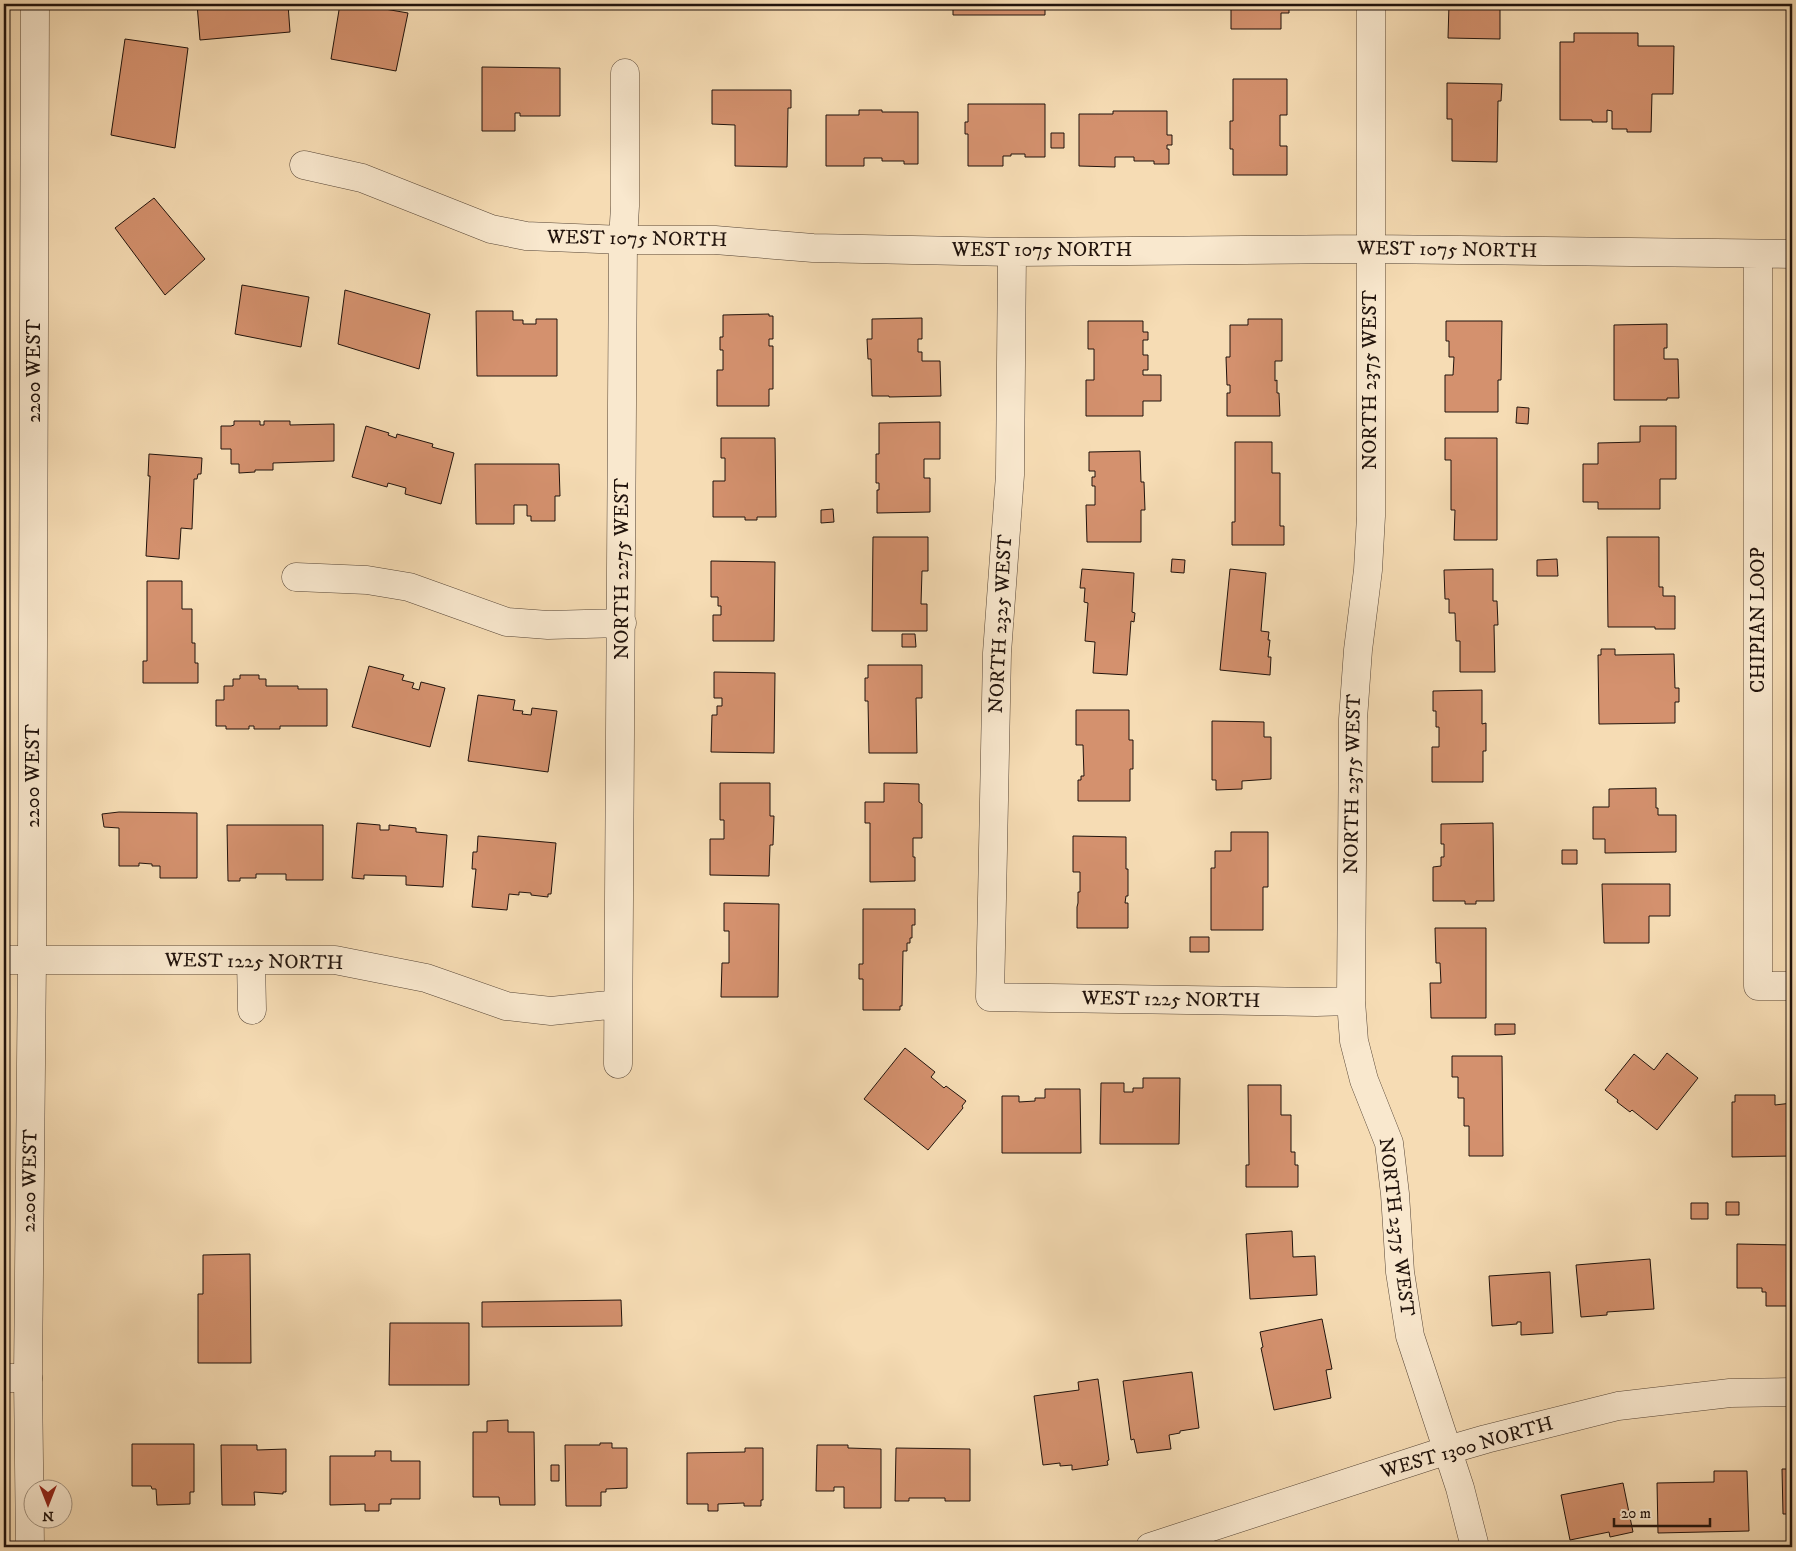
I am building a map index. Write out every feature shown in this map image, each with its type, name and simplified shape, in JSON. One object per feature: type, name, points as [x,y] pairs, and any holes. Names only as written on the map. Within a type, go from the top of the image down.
[{"type":"street","name":"2200 WEST","points":[[30,1547],[16,1378],[32,960],[35,4]]},
{"type":"street","name":"NORTH 2375 WEST","points":[[1371,4],[1370,516],[1368,570],[1358,650],[1353,719],[1351,1001],[1354,1041],[1364,1080],[1389,1143],[1395,1194],[1400,1272],[1410,1336],[1460,1488],[1475,1547]]},
{"type":"street","name":"NORTH 2275 WEST","points":[[618,1064],[623,240],[625,206],[624,74]]},
{"type":"street","name":"WEST 1075 NORTH","points":[[304,165],[362,178],[491,230],[526,236],[623,240],[715,240],[813,248],[1012,252],[1370,249],[1792,254]]},
{"type":"street","name":"NORTH 2325 WEST","points":[[990,997],[997,653],[1010,475],[1012,252]]},
{"type":"street","name":"CHIPIAN LOOP","points":[[1758,254],[1758,986],[1792,986]]},
{"type":"street","points":[[296,577],[367,580],[409,587],[507,622],[548,625],[622,623]]},
{"type":"street","name":"WEST 1225 NORTH","points":[[4,960],[335,960],[426,978],[506,1006],[551,1011],[618,1004]]},
{"type":"street","points":[[251,960],[252,1010]]},
{"type":"street","name":"WEST 1225 NORTH","points":[[990,997],[1351,1001]]},
{"type":"street","name":"WEST 1300 NORTH","points":[[1150,1547],[1448,1450],[1618,1406],[1730,1393],[1792,1392]]},
{"type":"building","points":[[197,4],[288,4],[290,32],[200,40]]},
{"type":"building","points":[[340,4],[356,4],[408,13],[396,71],[331,59]]},
{"type":"building","points":[[953,4],[1045,4],[1045,15],[953,15]]},
{"type":"building","points":[[1231,4],[1289,4],[1289,13],[1281,13],[1281,29],[1231,29]]},
{"type":"building","points":[[1449,4],[1500,4],[1500,39],[1448,38]]},
{"type":"building","points":[[1574,33],[1638,33],[1638,46],[1674,46],[1673,94],[1652,94],[1651,132],[1627,132],[1627,129],[1612,129],[1612,111],[1607,110],[1607,122],[1560,120],[1560,42],[1574,42]]},
{"type":"building","points":[[125,39],[188,48],[175,148],[111,135]]},
{"type":"building","points":[[482,67],[560,68],[560,116],[520,116],[520,113],[515,113],[515,131],[482,131]]},
{"type":"building","points":[[1233,79],[1287,79],[1287,115],[1280,115],[1280,146],[1287,146],[1287,175],[1233,175],[1233,149],[1230,149],[1230,121],[1233,121]]},
{"type":"building","points":[[1447,83],[1502,84],[1501,101],[1498,101],[1497,162],[1452,161],[1452,119],[1447,119]]},
{"type":"building","points":[[712,90],[791,90],[791,108],[788,108],[787,167],[735,166],[735,125],[712,124]]},
{"type":"building","points":[[968,104],[1045,104],[1045,157],[1025,157],[1025,154],[1011,154],[1011,156],[1003,156],[1003,166],[968,166],[968,134],[965,134],[965,122],[968,122]]},
{"type":"building","points":[[859,110],[918,112],[918,164],[904,164],[904,161],[882,161],[882,158],[864,158],[864,166],[826,166],[826,115],[859,115]]},
{"type":"building","points":[[1113,111],[1167,111],[1167,135],[1172,135],[1172,145],[1167,145],[1167,149],[1169,149],[1169,164],[1154,164],[1154,161],[1134,161],[1134,157],[1115,157],[1115,167],[1079,166],[1079,114],[1113,114]]},
{"type":"building","points":[[1051,133],[1064,133],[1064,148],[1051,148]]},
{"type":"building","points":[[154,198],[205,259],[165,295],[115,228]]},
{"type":"building","points":[[242,285],[309,297],[301,347],[235,334]]},
{"type":"building","points":[[345,290],[430,314],[419,369],[338,344]]},
{"type":"building","points":[[476,311],[513,311],[513,320],[523,320],[523,324],[536,324],[536,319],[557,319],[557,376],[477,376]]},
{"type":"building","points":[[769,314],[769,316],[773,316],[773,339],[769,339],[769,346],[773,346],[773,389],[769,389],[769,406],[717,406],[717,370],[723,370],[723,350],[720,350],[720,337],[723,337],[723,315]]},
{"type":"building","points":[[922,318],[922,339],[918,339],[918,352],[922,352],[922,361],[940,361],[941,396],[872,396],[871,359],[868,359],[867,339],[872,339],[872,319]]},
{"type":"building","points":[[1248,319],[1282,319],[1282,361],[1275,361],[1275,381],[1277,380],[1277,393],[1279,393],[1280,416],[1227,416],[1227,393],[1230,393],[1230,385],[1227,385],[1226,357],[1230,357],[1230,325],[1248,325]]},
{"type":"building","points":[[1088,321],[1143,321],[1143,332],[1148,332],[1148,340],[1143,340],[1143,355],[1148,355],[1148,370],[1143,370],[1143,375],[1161,375],[1161,401],[1143,401],[1143,416],[1086,416],[1086,380],[1094,380],[1094,349],[1088,349]]},
{"type":"building","points":[[1446,321],[1502,321],[1501,380],[1498,380],[1498,412],[1445,412],[1445,375],[1453,375],[1454,357],[1449,357],[1449,341],[1446,341]]},
{"type":"building","points":[[1667,324],[1667,348],[1664,348],[1664,359],[1678,359],[1679,398],[1667,398],[1667,400],[1614,400],[1614,325]]},
{"type":"building","points":[[1517,407],[1529,408],[1528,424],[1516,423]]},
{"type":"building","points":[[234,421],[260,421],[260,425],[264,425],[264,421],[290,421],[290,425],[334,424],[334,461],[273,463],[273,470],[255,470],[255,472],[239,473],[239,464],[231,464],[231,449],[221,449],[221,426],[234,425]]},
{"type":"building","points":[[940,422],[940,459],[924,459],[924,478],[930,478],[930,512],[877,513],[877,490],[879,490],[879,483],[876,483],[876,454],[879,454],[879,423]]},
{"type":"building","points":[[366,426],[389,433],[388,435],[396,438],[397,434],[433,444],[432,447],[454,453],[441,504],[405,494],[406,488],[388,483],[387,487],[352,477]]},
{"type":"building","points":[[1640,426],[1676,426],[1676,479],[1660,479],[1660,509],[1598,509],[1598,502],[1583,502],[1583,464],[1598,464],[1598,443],[1640,442]]},
{"type":"building","points":[[721,438],[775,438],[776,517],[757,517],[757,520],[745,520],[745,517],[713,517],[713,481],[725,481],[725,458],[721,458]]},
{"type":"building","points":[[1445,438],[1497,438],[1497,540],[1454,540],[1455,510],[1451,510],[1451,460],[1445,460]]},
{"type":"building","points":[[1235,442],[1272,442],[1272,473],[1280,473],[1280,526],[1284,526],[1284,545],[1232,545],[1232,522],[1235,522]]},
{"type":"building","points":[[1140,451],[1141,482],[1144,482],[1145,510],[1141,510],[1141,542],[1087,542],[1086,505],[1095,505],[1095,486],[1092,486],[1092,477],[1095,477],[1095,471],[1089,471],[1089,452]]},
{"type":"building","points":[[149,454],[202,458],[201,474],[198,474],[197,479],[194,479],[192,529],[181,528],[179,559],[146,556],[150,476],[148,476]]},
{"type":"building","points":[[475,464],[559,464],[560,496],[555,496],[555,521],[531,521],[531,516],[527,516],[527,505],[514,505],[514,524],[476,524]]},
{"type":"building","points":[[833,509],[834,522],[821,523],[821,510]]},
{"type":"building","points":[[873,537],[928,537],[928,571],[922,571],[921,604],[927,604],[927,631],[872,631]]},
{"type":"building","points":[[1607,537],[1659,537],[1659,587],[1663,587],[1663,596],[1675,596],[1675,629],[1608,627]]},
{"type":"building","points":[[1172,559],[1185,560],[1184,573],[1171,572]]},
{"type":"building","points":[[1557,559],[1558,576],[1537,576],[1537,560]]},
{"type":"building","points":[[711,561],[775,562],[774,641],[713,641],[713,615],[721,615],[721,606],[718,606],[718,597],[711,597]]},
{"type":"building","points":[[1082,569],[1134,573],[1132,612],[1135,613],[1134,622],[1131,621],[1127,675],[1093,673],[1095,642],[1085,641],[1088,603],[1084,602],[1085,588],[1080,588]]},
{"type":"building","points":[[1230,569],[1266,573],[1261,631],[1269,632],[1268,657],[1271,657],[1270,675],[1220,670]]},
{"type":"building","points":[[1493,569],[1493,601],[1497,601],[1498,625],[1494,625],[1495,672],[1460,672],[1460,641],[1456,641],[1455,613],[1449,613],[1449,599],[1445,599],[1444,570]]},
{"type":"building","points":[[147,581],[182,581],[182,609],[192,609],[192,643],[195,643],[195,663],[198,663],[198,683],[143,683],[143,661],[147,661]]},
{"type":"building","points":[[902,634],[915,634],[916,647],[902,647]]},
{"type":"building","points":[[1601,649],[1615,649],[1615,655],[1674,654],[1675,688],[1679,688],[1679,702],[1675,702],[1675,723],[1599,724],[1598,655],[1601,655]]},
{"type":"building","points":[[868,665],[922,665],[922,698],[916,698],[917,753],[869,753],[868,701],[865,701],[865,678],[868,678]]},
{"type":"building","points":[[369,666],[404,675],[402,680],[414,683],[412,688],[419,690],[421,682],[445,688],[430,747],[352,727]]},
{"type":"building","points":[[714,672],[775,673],[774,753],[711,752],[712,715],[717,715],[717,706],[722,706],[722,698],[714,698]]},
{"type":"building","points":[[240,675],[259,675],[259,679],[266,679],[266,686],[298,686],[298,689],[327,689],[327,726],[280,726],[280,729],[254,729],[254,726],[249,726],[249,729],[226,729],[226,726],[216,726],[216,700],[224,700],[224,686],[233,686],[233,679],[240,679]]},
{"type":"building","points":[[1482,690],[1482,724],[1486,723],[1486,751],[1483,751],[1483,782],[1432,782],[1432,747],[1439,747],[1439,727],[1436,727],[1436,711],[1433,711],[1433,691]]},
{"type":"building","points":[[478,695],[515,700],[513,710],[523,711],[522,714],[531,715],[532,708],[557,711],[548,772],[468,761]]},
{"type":"building","points":[[1076,710],[1129,710],[1129,740],[1133,740],[1133,769],[1130,769],[1130,801],[1078,801],[1078,780],[1081,780],[1081,776],[1084,776],[1083,745],[1076,745]]},
{"type":"building","points":[[1212,721],[1264,722],[1264,737],[1271,737],[1271,779],[1242,781],[1242,789],[1216,790],[1216,780],[1212,780]]},
{"type":"building","points":[[720,783],[770,783],[770,816],[774,816],[773,845],[770,845],[769,876],[710,875],[710,839],[724,839],[724,820],[720,820]]},
{"type":"building","points":[[884,783],[919,784],[919,802],[922,804],[922,838],[913,838],[915,881],[870,882],[870,823],[865,823],[865,802],[884,802]]},
{"type":"building","points":[[1656,788],[1658,815],[1676,815],[1676,852],[1605,853],[1605,839],[1593,839],[1593,807],[1609,807],[1609,789]]},
{"type":"building","points":[[119,812],[197,813],[197,878],[160,878],[160,866],[152,866],[152,864],[139,863],[139,866],[119,866],[119,828],[104,827],[102,814]]},
{"type":"building","points":[[357,823],[380,825],[380,830],[389,830],[389,825],[416,828],[416,832],[447,835],[443,887],[406,885],[406,876],[364,875],[364,879],[352,878]]},
{"type":"building","points":[[1493,823],[1494,901],[1476,901],[1476,904],[1465,904],[1465,901],[1433,901],[1433,867],[1441,866],[1441,857],[1444,857],[1444,844],[1441,844],[1441,824]]},
{"type":"building","points":[[227,825],[323,825],[323,880],[286,880],[286,874],[256,874],[256,878],[240,878],[240,881],[228,881]]},
{"type":"building","points":[[1231,832],[1268,832],[1268,887],[1263,887],[1263,930],[1211,930],[1211,868],[1215,868],[1215,851],[1231,851]]},
{"type":"building","points":[[478,836],[556,843],[551,894],[548,894],[548,897],[519,892],[519,895],[509,894],[507,910],[472,907],[476,869],[472,869],[473,852],[477,852]]},
{"type":"building","points":[[1073,836],[1126,837],[1128,896],[1126,896],[1125,903],[1128,903],[1128,928],[1077,928],[1080,872],[1073,872]]},
{"type":"building","points":[[1562,850],[1577,850],[1577,864],[1562,864]]},
{"type":"building","points":[[1602,884],[1670,884],[1670,916],[1649,916],[1649,943],[1604,943]]},
{"type":"building","points":[[724,903],[779,904],[778,997],[721,997],[722,963],[729,963],[729,931],[724,931]]},
{"type":"building","points":[[863,909],[915,909],[915,925],[912,925],[912,938],[910,938],[910,943],[907,943],[907,951],[903,951],[902,1006],[900,1006],[900,1010],[863,1010],[863,979],[859,979],[859,964],[863,964]]},
{"type":"building","points":[[1435,928],[1486,928],[1486,1018],[1431,1018],[1430,983],[1441,983],[1440,963],[1436,963]]},
{"type":"building","points":[[1190,937],[1209,937],[1209,952],[1190,952]]},
{"type":"building","points":[[1495,1024],[1515,1024],[1515,1034],[1495,1035]]},
{"type":"building","points":[[905,1048],[935,1072],[931,1077],[944,1088],[946,1086],[966,1101],[962,1106],[963,1108],[928,1150],[864,1099]]},
{"type":"building","points":[[1667,1053],[1698,1078],[1657,1130],[1632,1110],[1630,1112],[1617,1102],[1618,1100],[1605,1090],[1634,1054],[1654,1070]]},
{"type":"building","points":[[1452,1056],[1502,1056],[1503,1156],[1469,1156],[1469,1126],[1464,1126],[1464,1098],[1458,1098],[1458,1077],[1452,1077]]},
{"type":"building","points":[[1143,1078],[1180,1078],[1179,1144],[1100,1144],[1101,1083],[1124,1083],[1124,1092],[1133,1092],[1133,1088],[1143,1088]]},
{"type":"building","points":[[1248,1085],[1281,1085],[1281,1115],[1291,1115],[1291,1152],[1295,1152],[1295,1165],[1298,1165],[1298,1187],[1246,1187],[1246,1165],[1249,1165]]},
{"type":"building","points":[[1045,1089],[1080,1089],[1081,1153],[1002,1153],[1002,1096],[1019,1096],[1019,1102],[1035,1101],[1035,1098],[1045,1098]]},
{"type":"building","points":[[1735,1095],[1775,1095],[1775,1105],[1792,1103],[1792,1156],[1732,1157],[1732,1102],[1735,1102]]},
{"type":"building","points":[[1726,1202],[1739,1202],[1739,1215],[1726,1215]]},
{"type":"building","points":[[1691,1203],[1708,1203],[1708,1219],[1691,1219]]},
{"type":"building","points":[[1292,1231],[1293,1257],[1315,1256],[1317,1295],[1250,1299],[1246,1234]]},
{"type":"building","points":[[1737,1244],[1792,1245],[1792,1306],[1766,1306],[1766,1292],[1762,1292],[1762,1288],[1737,1288]]},
{"type":"building","points":[[250,1254],[251,1363],[198,1363],[198,1294],[203,1294],[203,1255]]},
{"type":"building","points":[[1650,1259],[1654,1309],[1607,1312],[1607,1315],[1581,1317],[1576,1265]]},
{"type":"building","points":[[1550,1272],[1553,1333],[1521,1335],[1521,1322],[1492,1326],[1489,1276]]},
{"type":"building","points":[[621,1300],[622,1326],[482,1327],[482,1302]]},
{"type":"building","points":[[1322,1319],[1332,1369],[1326,1370],[1331,1398],[1274,1410],[1261,1348],[1263,1347],[1260,1332]]},
{"type":"building","points":[[390,1323],[469,1323],[469,1385],[389,1385]]},
{"type":"building","points":[[1192,1372],[1199,1428],[1169,1435],[1171,1449],[1137,1453],[1134,1439],[1131,1440],[1123,1381]]},
{"type":"building","points":[[1098,1379],[1109,1460],[1107,1461],[1108,1465],[1072,1470],[1072,1465],[1060,1466],[1060,1463],[1043,1465],[1034,1396],[1079,1390],[1078,1382]]},
{"type":"building","points":[[508,1420],[508,1432],[534,1432],[535,1505],[500,1505],[499,1497],[473,1497],[473,1432],[487,1432],[487,1421]]},
{"type":"building","points":[[600,1443],[612,1443],[612,1448],[627,1448],[627,1488],[606,1489],[606,1492],[601,1492],[601,1506],[566,1506],[565,1445],[600,1445]]},
{"type":"building","points":[[132,1444],[194,1444],[194,1492],[190,1492],[190,1504],[157,1505],[156,1489],[152,1489],[151,1486],[132,1486]]},
{"type":"building","points":[[221,1445],[257,1445],[257,1450],[286,1449],[286,1492],[283,1492],[283,1494],[254,1492],[255,1505],[222,1505]]},
{"type":"building","points":[[817,1445],[848,1445],[848,1448],[881,1449],[881,1508],[844,1508],[844,1487],[834,1487],[834,1491],[816,1491]]},
{"type":"building","points":[[745,1448],[763,1448],[763,1500],[761,1500],[761,1506],[744,1506],[744,1503],[718,1504],[718,1511],[708,1511],[708,1504],[687,1504],[687,1453],[745,1452]]},
{"type":"building","points":[[896,1448],[970,1449],[970,1501],[945,1501],[945,1498],[909,1498],[909,1501],[895,1501]]},
{"type":"building","points":[[375,1451],[391,1451],[391,1461],[420,1461],[420,1499],[391,1499],[391,1504],[379,1504],[379,1511],[365,1511],[365,1504],[330,1505],[330,1456],[375,1456]]},
{"type":"building","points":[[551,1465],[559,1465],[559,1481],[551,1481]]},
{"type":"building","points":[[1782,1469],[1792,1469],[1792,1514],[1783,1514]]},
{"type":"building","points":[[1714,1471],[1747,1471],[1749,1531],[1658,1533],[1657,1483],[1714,1482]]},
{"type":"building","points":[[1623,1483],[1633,1532],[1610,1537],[1609,1532],[1570,1540],[1561,1495]]}]
